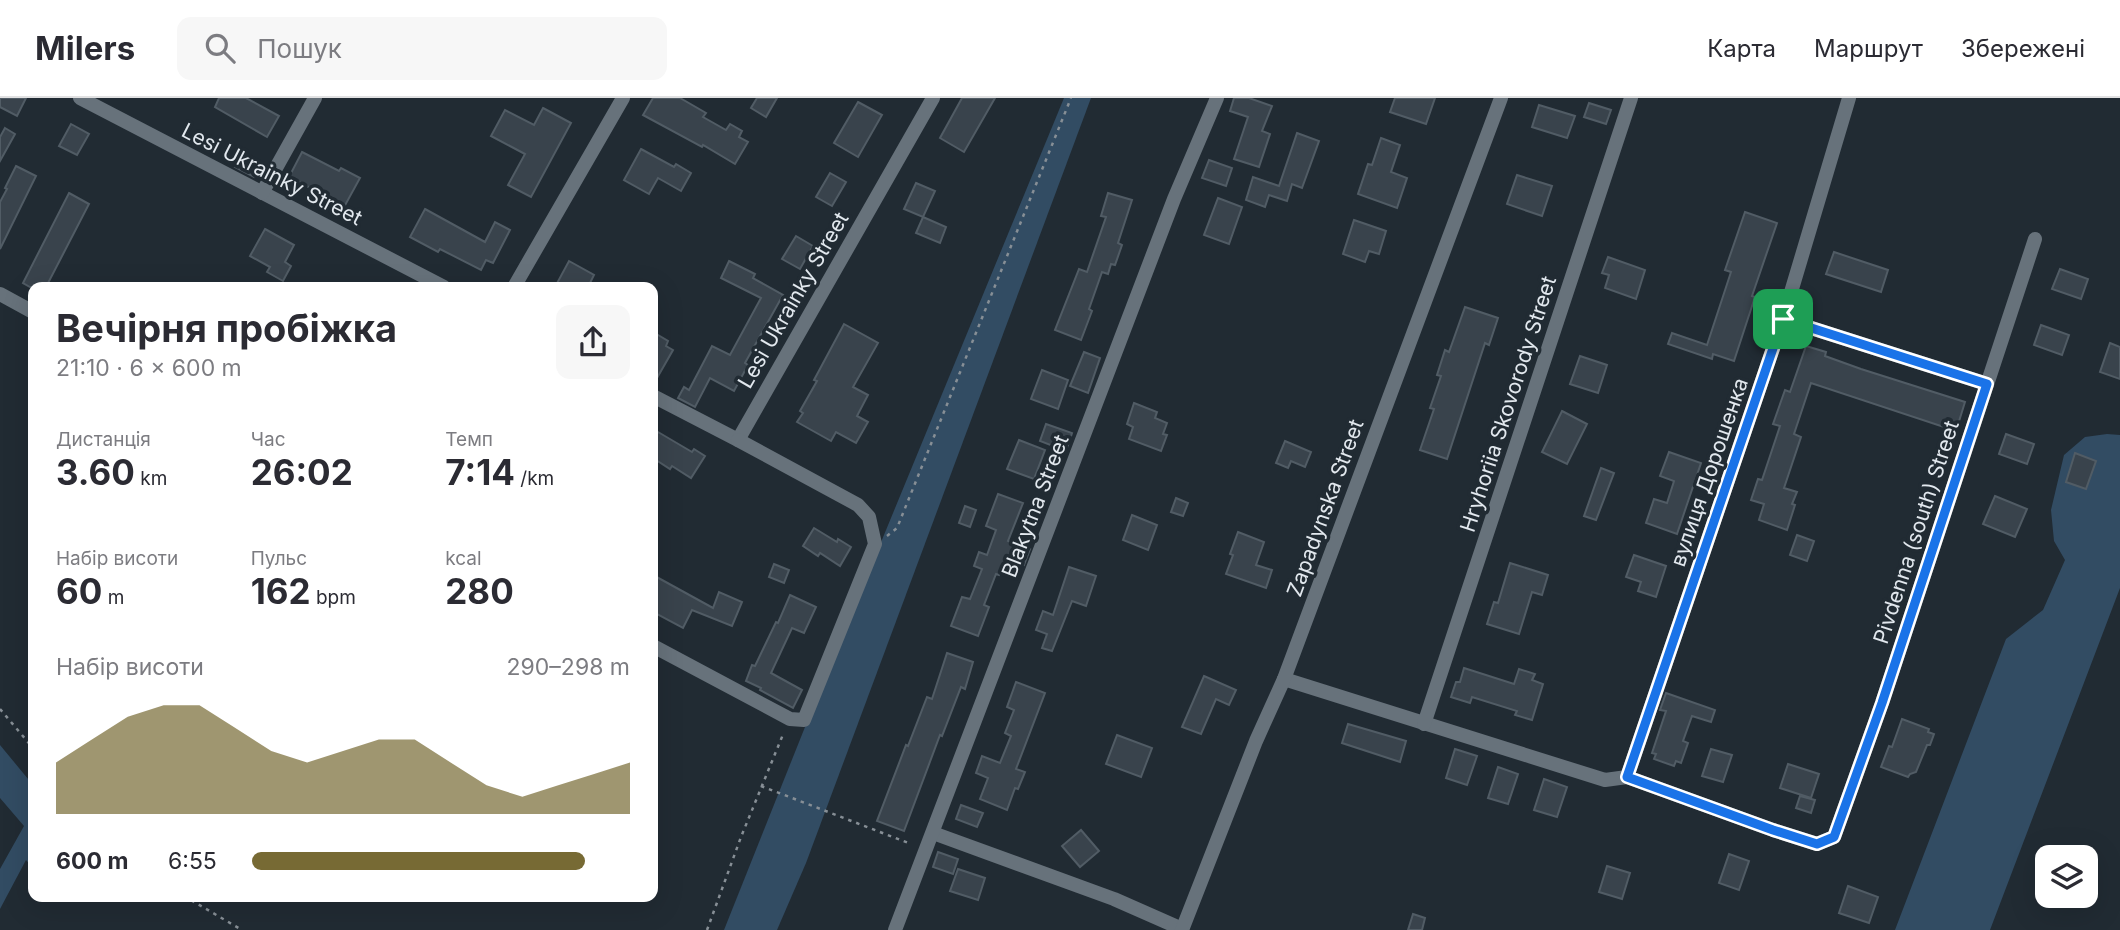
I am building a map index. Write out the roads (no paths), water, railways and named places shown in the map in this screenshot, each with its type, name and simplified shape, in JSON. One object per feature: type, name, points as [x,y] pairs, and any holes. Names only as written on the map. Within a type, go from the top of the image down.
[{"type":"street","name":"Lesi Ukrainky Street","points":[[80,98],[434,282]]},
{"type":"street","points":[[262,193],[315,98]]},
{"type":"street","points":[[517,282],[624,98]]},
{"type":"street","name":"Lesi Ukrainky Street","points":[[738,440],[933,98]]},
{"type":"street","name":"Blakytna Street","points":[[895,930],[1174,200],[1217,98]]},
{"type":"street","name":"Zapadynska Street","points":[[1182,930],[1256,741],[1284,679],[1501,98]]},
{"type":"street","name":"Hryhoriia Skovorody Street","points":[[1424,724],[1631,98]]},
{"type":"street","name":"вулиця Дорошенка","points":[[1627,777],[1783,319],[1849,98]]},
{"type":"street","name":"Pivdenna (south) Street","points":[[1627,777],[1817,844],[1834,837],[1882,703],[2035,239]]},
{"type":"street","points":[[0,294],[28,309]]},
{"type":"street","points":[[1783,319],[1987,384]]},
{"type":"street","points":[[658,399],[859,505],[869,517],[875,544],[797,720],[658,649]]},
{"type":"street","points":[[1284,679],[1605,780],[1627,777]]},
{"type":"street","points":[[933,833],[1114,899],[1182,930]]}]
